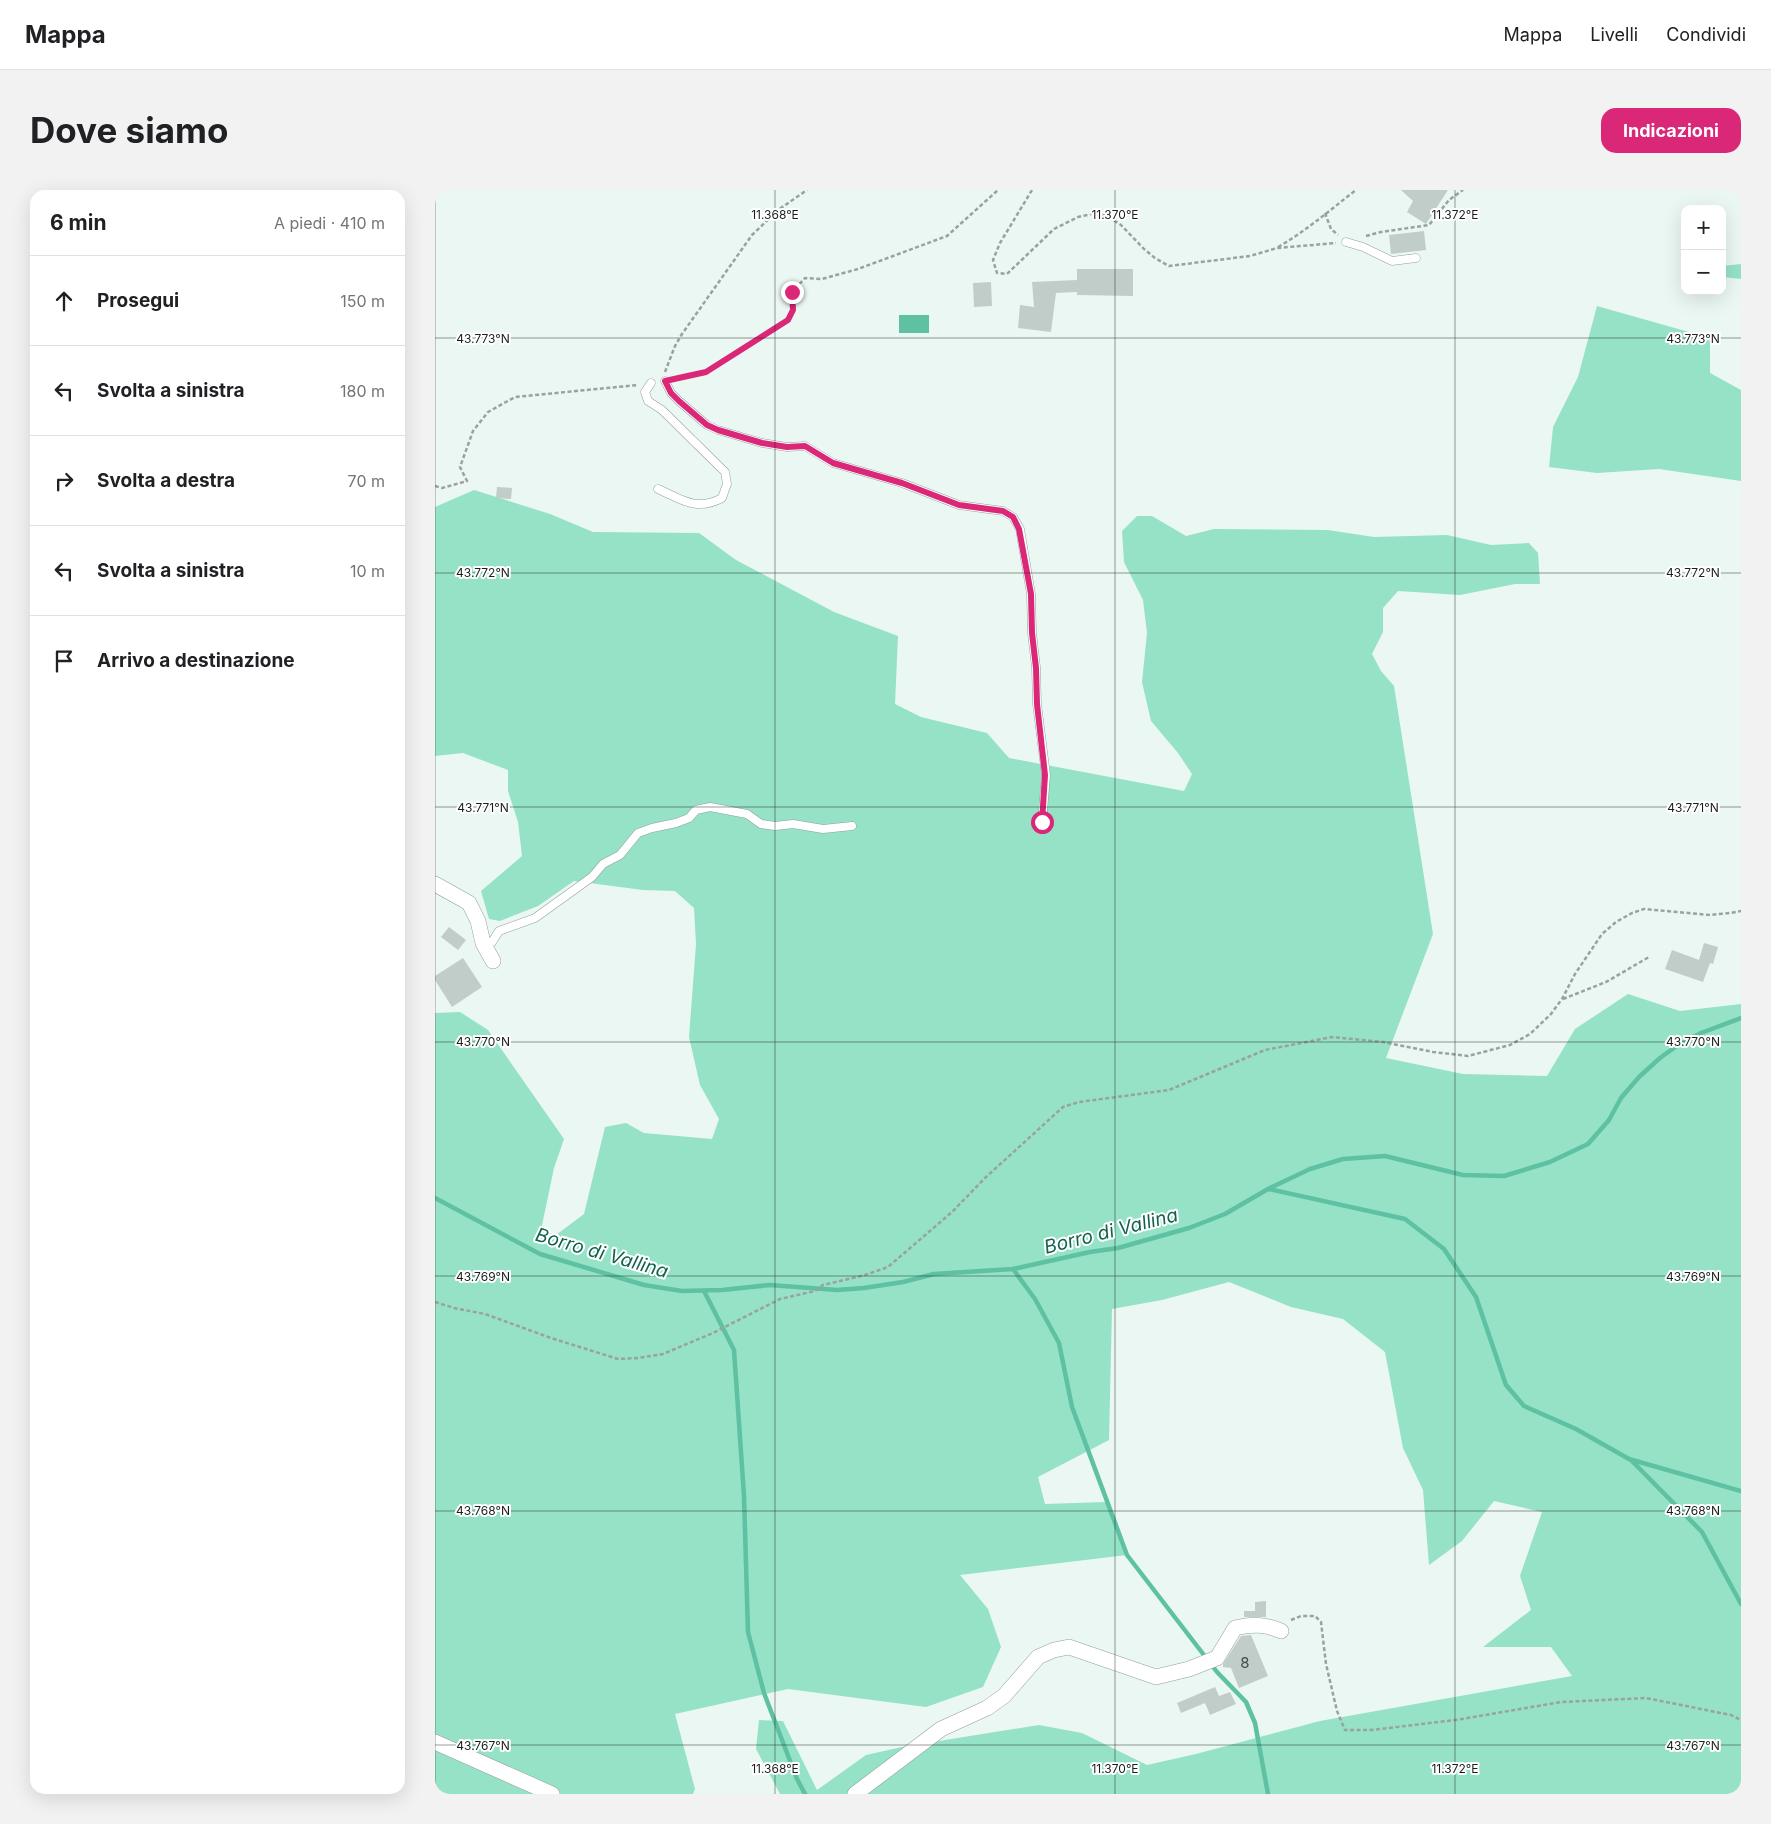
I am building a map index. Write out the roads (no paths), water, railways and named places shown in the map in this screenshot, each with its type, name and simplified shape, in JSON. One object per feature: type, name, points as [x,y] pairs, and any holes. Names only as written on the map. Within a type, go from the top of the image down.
[{"type":"street","points":[[435,884],[469,903],[478,921],[483,943],[493,961]]},
{"type":"street","points":[[855,1794],[941,1729],[987,1708],[1004,1696],[1038,1657],[1054,1650],[1069,1648],[1156,1676],[1189,1669],[1217,1658],[1235,1628],[1250,1625],[1268,1626],[1281,1631]]},
{"type":"street","points":[[435,1742],[552,1794]]},
{"type":"lane","points":[[1346,242],[1363,247],[1392,261],[1416,258]]},
{"type":"lane","points":[[665,381],[671,393],[679,401],[707,425],[718,430],[762,443],[787,447],[805,446],[833,463],[902,483],[959,505],[1003,511],[1013,517],[1019,529],[1031,594],[1037,704],[1045,775],[1042,822]]},
{"type":"lane","points":[[651,384],[645,392],[648,401],[662,410],[725,472],[727,484],[722,498],[711,504],[681,501],[658,488]]},
{"type":"lane","points":[[483,943],[492,942],[499,932],[535,918],[592,877],[603,864],[620,855],[638,833],[689,818],[696,810],[710,807],[747,814],[761,824],[775,826],[793,824],[823,829],[852,826]]},
{"type":"waterway","name":"Borro di Vallina","points":[[435,1198],[540,1254],[644,1285],[682,1291],[722,1290],[770,1285],[837,1290],[903,1282],[934,1274],[1013,1269],[1090,1252],[1118,1248],[1189,1228],[1225,1214],[1268,1189],[1310,1169],[1343,1159],[1385,1156],[1463,1175],[1504,1176],[1550,1162],[1588,1144],[1609,1120],[1621,1098],[1639,1077],[1660,1058],[1678,1045],[1701,1033],[1741,1018]]},
{"type":"waterway","points":[[1269,1189],[1405,1219],[1444,1249],[1476,1297],[1506,1385],[1524,1406],[1576,1429],[1629,1459],[1741,1491]]},
{"type":"waterway","points":[[1013,1269],[1035,1299],[1059,1343],[1072,1407],[1127,1555],[1217,1672],[1246,1702],[1255,1723],[1268,1794]]},
{"type":"waterway","points":[[704,1291],[734,1350],[744,1496],[748,1632],[764,1693],[797,1779],[805,1794]]},
{"type":"waterway","points":[[1631,1460],[1702,1532],[1741,1604]]}]
